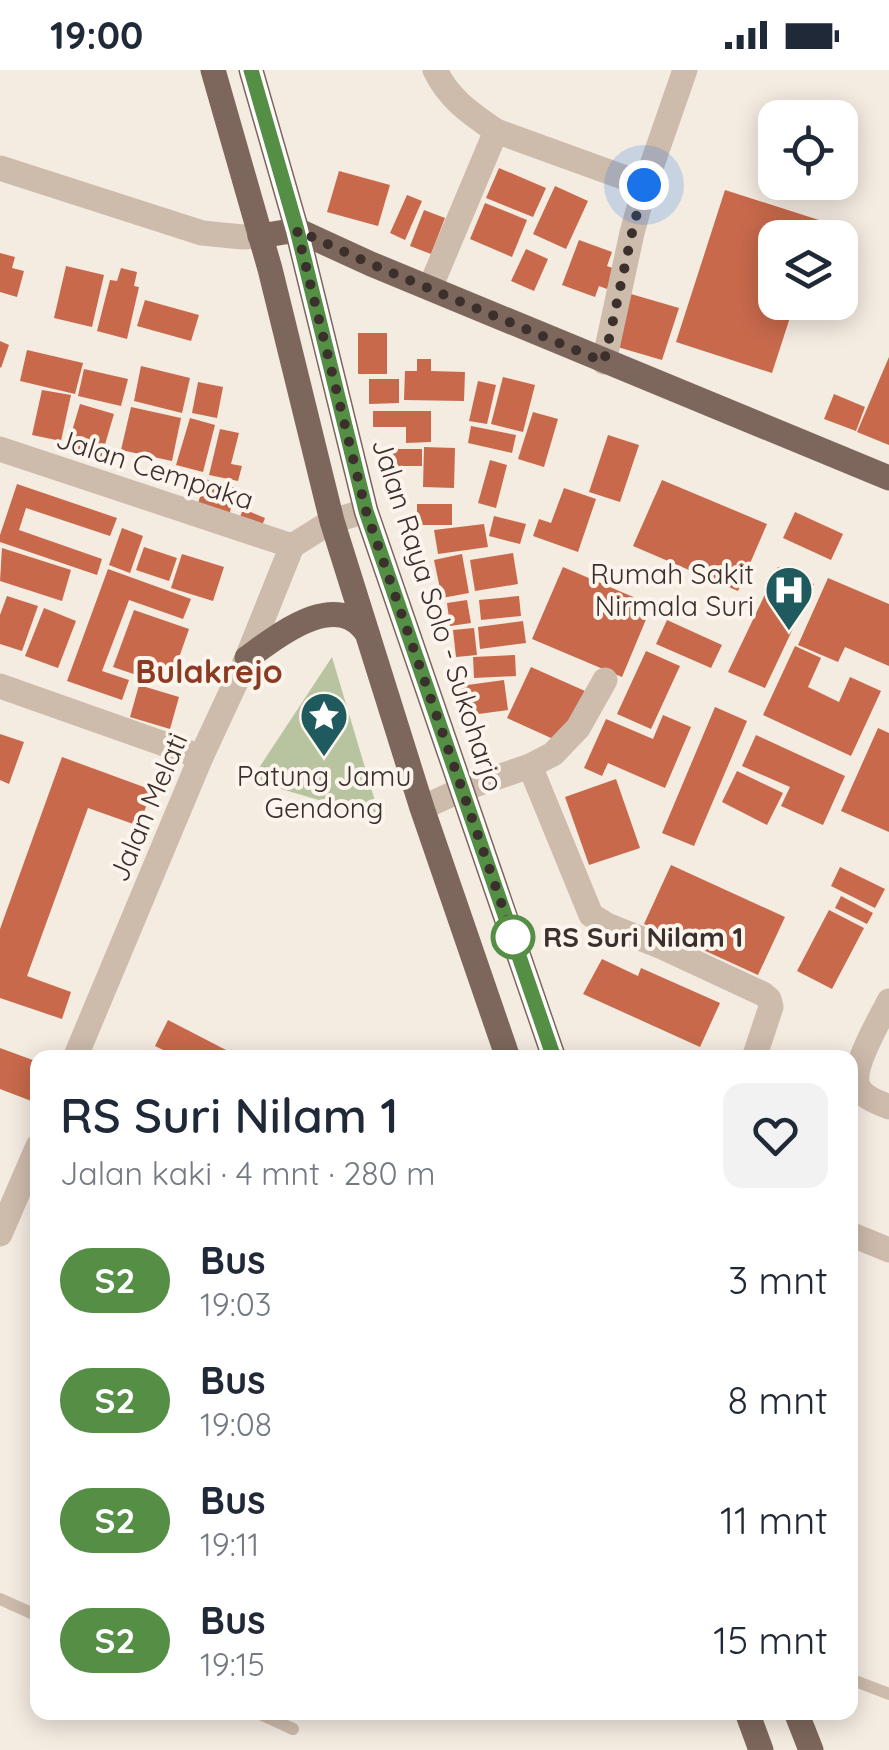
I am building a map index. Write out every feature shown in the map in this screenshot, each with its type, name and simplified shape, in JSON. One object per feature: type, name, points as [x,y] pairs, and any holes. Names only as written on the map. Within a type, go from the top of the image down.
[{"type":"main road","points":[[213,70],[251,236],[332,520],[422,808],[505,1050]]},
{"type":"main road","name":"Jalan Raya Solo - Sukoharjo","points":[[251,70],[297,230],[366,511],[551,1050]]},
{"type":"main road","points":[[251,236],[297,230],[604,362],[889,478]]},
{"type":"main road","points":[[247,658],[284,632],[324,616],[351,616],[370,637]]},
{"type":"main road","points":[[750,1720],[761,1750]]},
{"type":"main road","points":[[799,1720],[811,1750]]},
{"type":"street","points":[[436,70],[445,90],[458,105],[496,131],[644,185]]},
{"type":"street","points":[[604,362],[644,185],[686,70]]},
{"type":"street","points":[[430,288],[496,131]]},
{"type":"street","points":[[0,168],[202,233],[251,236]]},
{"type":"street","name":"Jalan Cempaka","points":[[0,449],[292,546]]},
{"type":"street","points":[[292,546],[332,520],[366,511]]},
{"type":"street","name":"Jalan Melati","points":[[78,1050],[292,546]]},
{"type":"street","points":[[422,808],[553,754],[578,728],[605,680]]},
{"type":"street","points":[[0,686],[201,757]]},
{"type":"street","points":[[530,766],[591,914],[606,926],[763,994],[771,1007],[757,1050]]},
{"type":"street","points":[[858,1067],[889,1002]]},
{"type":"street","points":[[858,1088],[889,1107]]},
{"type":"street","points":[[0,1234],[30,1165]]},
{"type":"street","points":[[858,1237],[889,1250]]},
{"type":"lane","points":[[0,1600],[30,1613]]},
{"type":"lane","points":[[858,1682],[889,1694]]},
{"type":"lane","points":[[273,1720],[293,1729]]},
{"type":"green space","points":[[332,657],[380,818],[251,780]]},
{"type":"building","points":[[499,168],[546,188],[533,217],[486,198]]},
{"type":"building","points":[[339,171],[390,185],[378,226],[327,212]]},
{"type":"building","points":[[555,186],[588,201],[566,249],[533,234]]},
{"type":"building","points":[[725,190],[819,220],[758,220],[758,320],[789,320],[772,373],[676,342]]},
{"type":"building","points":[[407,195],[422,201],[405,240],[390,233]]},
{"type":"building","points":[[485,203],[527,220],[512,257],[470,239]]},
{"type":"building","points":[[424,210],[445,218],[431,254],[410,246]]},
{"type":"building","points":[[579,240],[612,252],[607,266],[615,269],[607,289],[599,286],[595,297],[562,285]]},
{"type":"building","points":[[526,249],[548,259],[534,291],[511,281]]},
{"type":"building","points":[[0,253],[15,257],[12,268],[24,271],[17,297],[0,292]]},
{"type":"building","points":[[66,266],[104,275],[92,327],[54,318]]},
{"type":"building","points":[[121,268],[137,272],[134,286],[139,287],[127,339],[97,331],[110,280],[117,281]]},
{"type":"building","points":[[631,294],[679,308],[662,360],[614,346]]},
{"type":"building","points":[[145,300],[199,315],[191,341],[137,326]]},
{"type":"building","points":[[358,333],[387,333],[387,374],[358,374]]},
{"type":"building","points":[[0,341],[9,345],[1,368],[0,367]]},
{"type":"building","points":[[27,350],[83,363],[75,394],[20,381]]},
{"type":"building","points":[[889,357],[889,445],[857,432]]},
{"type":"building","points":[[417,359],[431,359],[431,371],[465,372],[464,401],[404,400],[405,371],[417,371]]},
{"type":"building","points":[[141,366],[190,378],[182,413],[134,401]]},
{"type":"building","points":[[84,369],[128,379],[121,406],[78,396]]},
{"type":"building","points":[[503,377],[535,385],[523,432],[491,424]]},
{"type":"building","points":[[369,379],[399,379],[399,403],[369,404]]},
{"type":"building","points":[[478,381],[496,385],[487,424],[469,421]]},
{"type":"building","points":[[198,382],[223,387],[217,418],[192,413]]},
{"type":"building","points":[[42,390],[71,395],[61,441],[32,435]]},
{"type":"building","points":[[834,394],[865,407],[856,431],[824,419]]},
{"type":"building","points":[[80,404],[114,414],[101,458],[67,448]]},
{"type":"building","points":[[131,407],[181,418],[172,461],[121,450]]},
{"type":"building","points":[[373,411],[431,411],[431,442],[406,443],[406,427],[373,427]]},
{"type":"building","points":[[533,412],[558,419],[544,467],[518,459]]},
{"type":"building","points":[[190,418],[215,425],[203,472],[176,465]]},
{"type":"building","points":[[471,426],[516,435],[512,453],[468,443]]},
{"type":"building","points":[[220,429],[239,433],[231,464],[242,466],[238,481],[209,475]]},
{"type":"building","points":[[608,435],[639,445],[620,502],[589,492]]},
{"type":"building","points":[[424,447],[455,448],[454,488],[423,487]]},
{"type":"building","points":[[389,449],[422,449],[422,466],[389,466]]},
{"type":"building","points":[[490,460],[507,465],[496,508],[478,503]]},
{"type":"building","points":[[205,479],[236,488],[228,520],[196,511]]},
{"type":"building","points":[[662,480],[767,524],[738,591],[633,546]]},
{"type":"building","points":[[17,484],[117,518],[110,536],[26,508],[19,530],[102,559],[97,575],[0,542]]},
{"type":"building","points":[[564,488],[596,499],[578,552],[533,536],[539,519],[551,523]]},
{"type":"building","points":[[417,504],[452,504],[452,525],[417,525]]},
{"type":"building","points":[[243,509],[265,518],[259,533],[237,525]]},
{"type":"building","points":[[795,512],[843,534],[831,560],[783,538]]},
{"type":"building","points":[[494,516],[526,524],[520,544],[489,536]]},
{"type":"building","points":[[484,524],[488,547],[438,554],[434,530]]},
{"type":"building","points":[[122,528],[143,536],[130,573],[109,565]]},
{"type":"building","points":[[144,547],[177,558],[169,581],[136,570]]},
{"type":"building","points":[[2,548],[71,570],[62,601],[0,581]]},
{"type":"building","points":[[513,553],[518,584],[475,591],[470,560]]},
{"type":"building","points":[[182,554],[224,567],[213,601],[171,588]]},
{"type":"building","points":[[462,554],[469,593],[442,598],[434,560]]},
{"type":"building","points":[[563,567],[652,605],[622,677],[532,639]]},
{"type":"building","points":[[778,567],[814,584],[765,688],[728,672]]},
{"type":"building","points":[[108,569],[191,599],[183,619],[129,600],[102,671],[129,680],[122,700],[67,681]]},
{"type":"building","points":[[828,578],[889,604],[889,666],[845,647],[838,662],[798,645]]},
{"type":"building","points":[[7,596],[38,606],[22,651],[0,644],[0,615]]},
{"type":"building","points":[[519,596],[521,616],[481,620],[479,600]]},
{"type":"building","points":[[467,600],[471,623],[450,626],[447,603]]},
{"type":"building","points":[[44,608],[76,621],[58,668],[25,656]]},
{"type":"building","points":[[134,610],[189,629],[169,686],[113,667]]},
{"type":"building","points":[[667,620],[722,645],[711,668],[656,644]]},
{"type":"building","points":[[523,621],[526,643],[480,649],[478,627]]},
{"type":"building","points":[[474,628],[477,655],[456,657],[453,630]]},
{"type":"building","points":[[795,646],[821,658],[808,687],[839,702],[850,677],[881,691],[851,756],[763,715]]},
{"type":"building","points":[[646,651],[680,666],[651,729],[617,714]]},
{"type":"building","points":[[515,655],[516,676],[474,678],[473,657]]},
{"type":"building","points":[[531,667],[585,691],[562,743],[507,718]]},
{"type":"building","points":[[504,680],[508,710],[464,716],[460,686]]},
{"type":"building","points":[[139,685],[179,697],[170,729],[130,717]]},
{"type":"building","points":[[715,707],[747,721],[694,846],[662,833]]},
{"type":"building","points":[[663,715],[691,727],[665,788],[608,763],[602,776],[584,768],[606,719],[653,739]]},
{"type":"building","points":[[878,728],[889,733],[889,832],[841,811]]},
{"type":"building","points":[[0,734],[24,742],[9,784],[0,780]]},
{"type":"building","points":[[756,735],[845,776],[823,825],[781,806],[790,787],[742,766]]},
{"type":"building","points":[[62,757],[152,790],[139,826],[88,808],[27,976],[71,992],[62,1019],[0,998],[0,929]]},
{"type":"building","points":[[737,771],[783,793],[767,825],[722,802]]},
{"type":"building","points":[[616,779],[640,848],[589,865],[565,797]]},
{"type":"building","points":[[671,865],[785,917],[758,975],[688,943],[682,955],[653,942],[659,930],[644,924]]},
{"type":"building","points":[[840,867],[885,889],[875,908],[831,886]]},
{"type":"building","points":[[841,896],[873,913],[867,924],[835,908]]},
{"type":"building","points":[[829,910],[864,928],[832,989],[797,971]]},
{"type":"building","points":[[602,959],[638,976],[641,968],[720,1003],[700,1047],[583,994]]},
{"type":"building","points":[[168,1020],[226,1050],[163,1050],[155,1046]]},
{"type":"building","points":[[0,1048],[30,1059],[30,1100],[0,1089]]},
{"type":"bus line","name":"S2","points":[[251,70],[297,230],[366,511],[551,1050]]},
{"type":"place","name":"Rumah Sakit Nirmala Suri","points":[[789,632]]},
{"type":"place","name":"Patung Jamu Gendong","points":[[324,758]]},
{"type":"place","name":"RS Suri Nilam 1","points":[[513,937]]},
{"type":"district","name":"Bulakrejo","points":[[209,672]]},
{"type":"route","points":[[513,937],[366,511],[297,230],[604,362],[644,185]]}]
